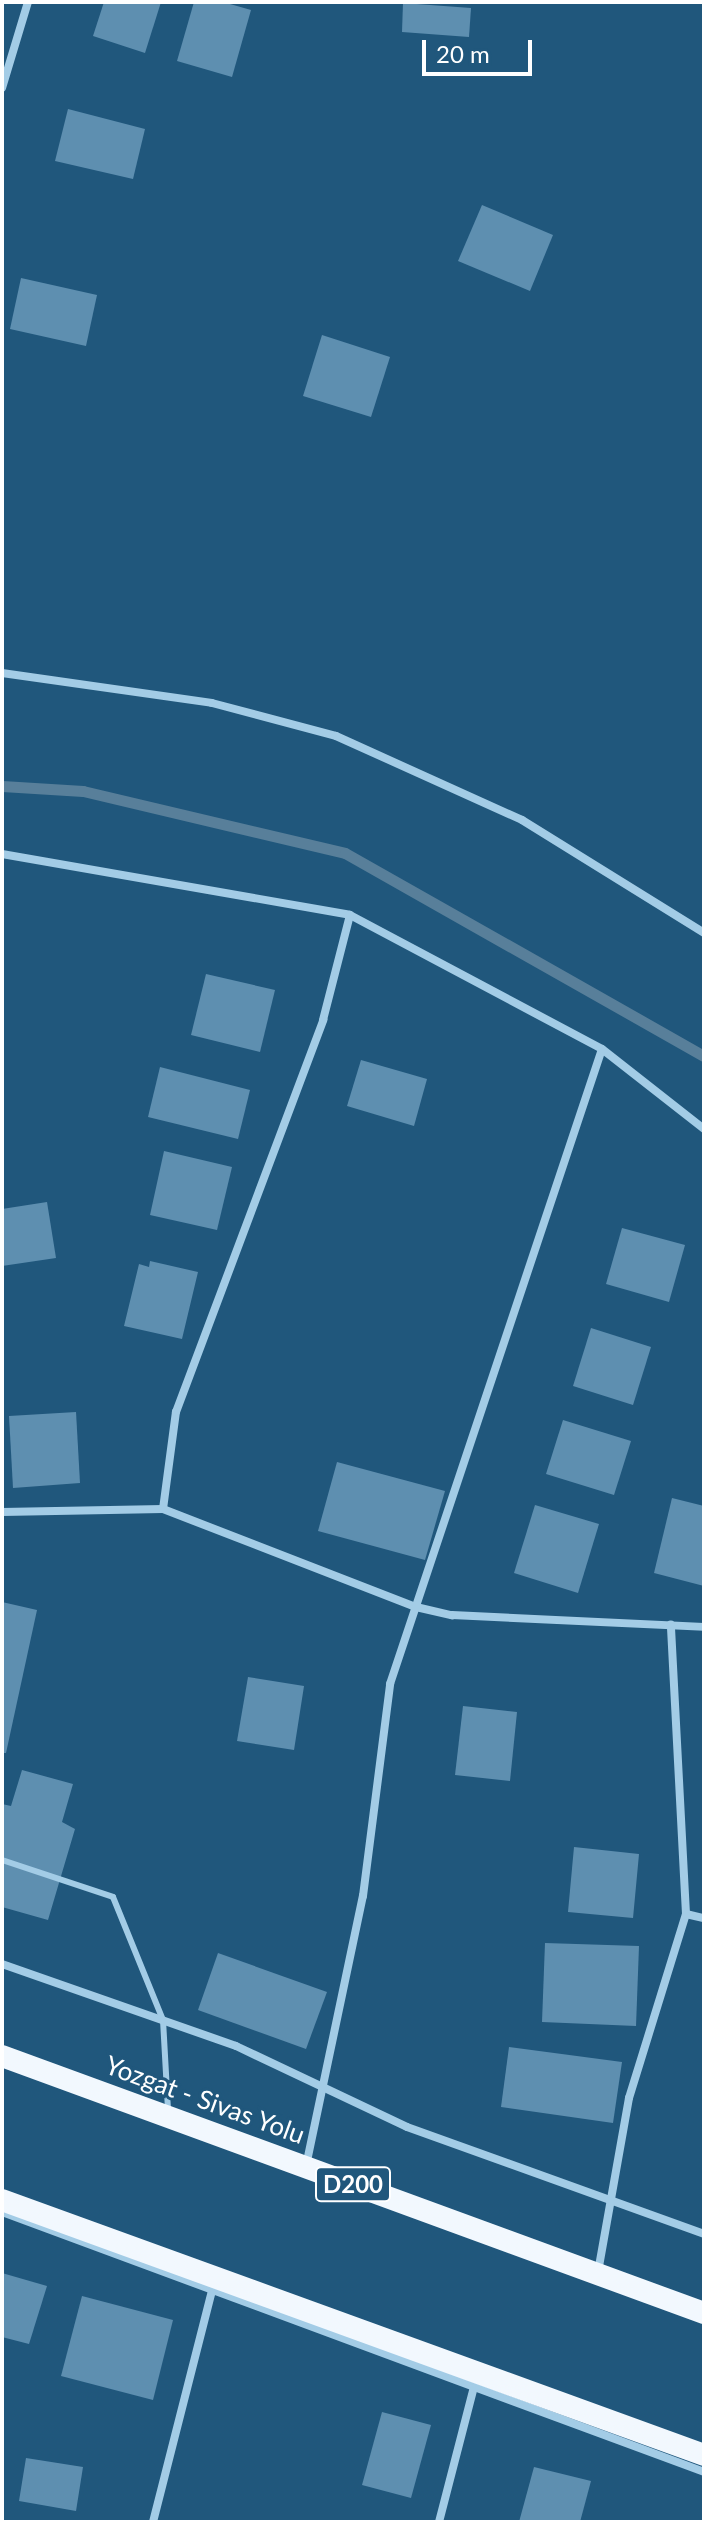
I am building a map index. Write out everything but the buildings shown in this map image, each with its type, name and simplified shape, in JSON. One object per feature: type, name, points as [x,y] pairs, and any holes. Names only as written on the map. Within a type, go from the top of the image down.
[{"type":"highway","name":"Yozgat - Sivas Yolu","points":[[2,2056],[704,2313]]},
{"type":"highway","points":[[2,2200],[704,2455]]},
{"type":"street","points":[[2,88],[28,2]]},
{"type":"street","points":[[2,673],[212,703],[336,736],[522,820],[704,933]]},
{"type":"street","points":[[2,854],[350,915],[602,1049],[704,1129]]},
{"type":"street","points":[[163,1509],[176,1412],[323,1020],[350,915]]},
{"type":"street","points":[[306,2167],[363,1896],[390,1684],[602,1049]]},
{"type":"street","points":[[2,1512],[163,1509],[416,1607],[452,1615],[704,1627]]},
{"type":"street","points":[[598,2275],[629,2098],[686,1914],[671,1624]]},
{"type":"street","points":[[686,1914],[704,1918]]},
{"type":"street","points":[[2,1964],[236,2046],[407,2127],[704,2234]]},
{"type":"street","points":[[2,2212],[704,2472]]},
{"type":"street","points":[[153,2522],[212,2290]]},
{"type":"street","points":[[439,2522],[474,2387]]},
{"type":"lane","points":[[2,1860],[113,1897],[163,2020],[169,2117]]},
{"type":"waterway","points":[[2,786],[83,791],[345,853],[704,1056]]}]
